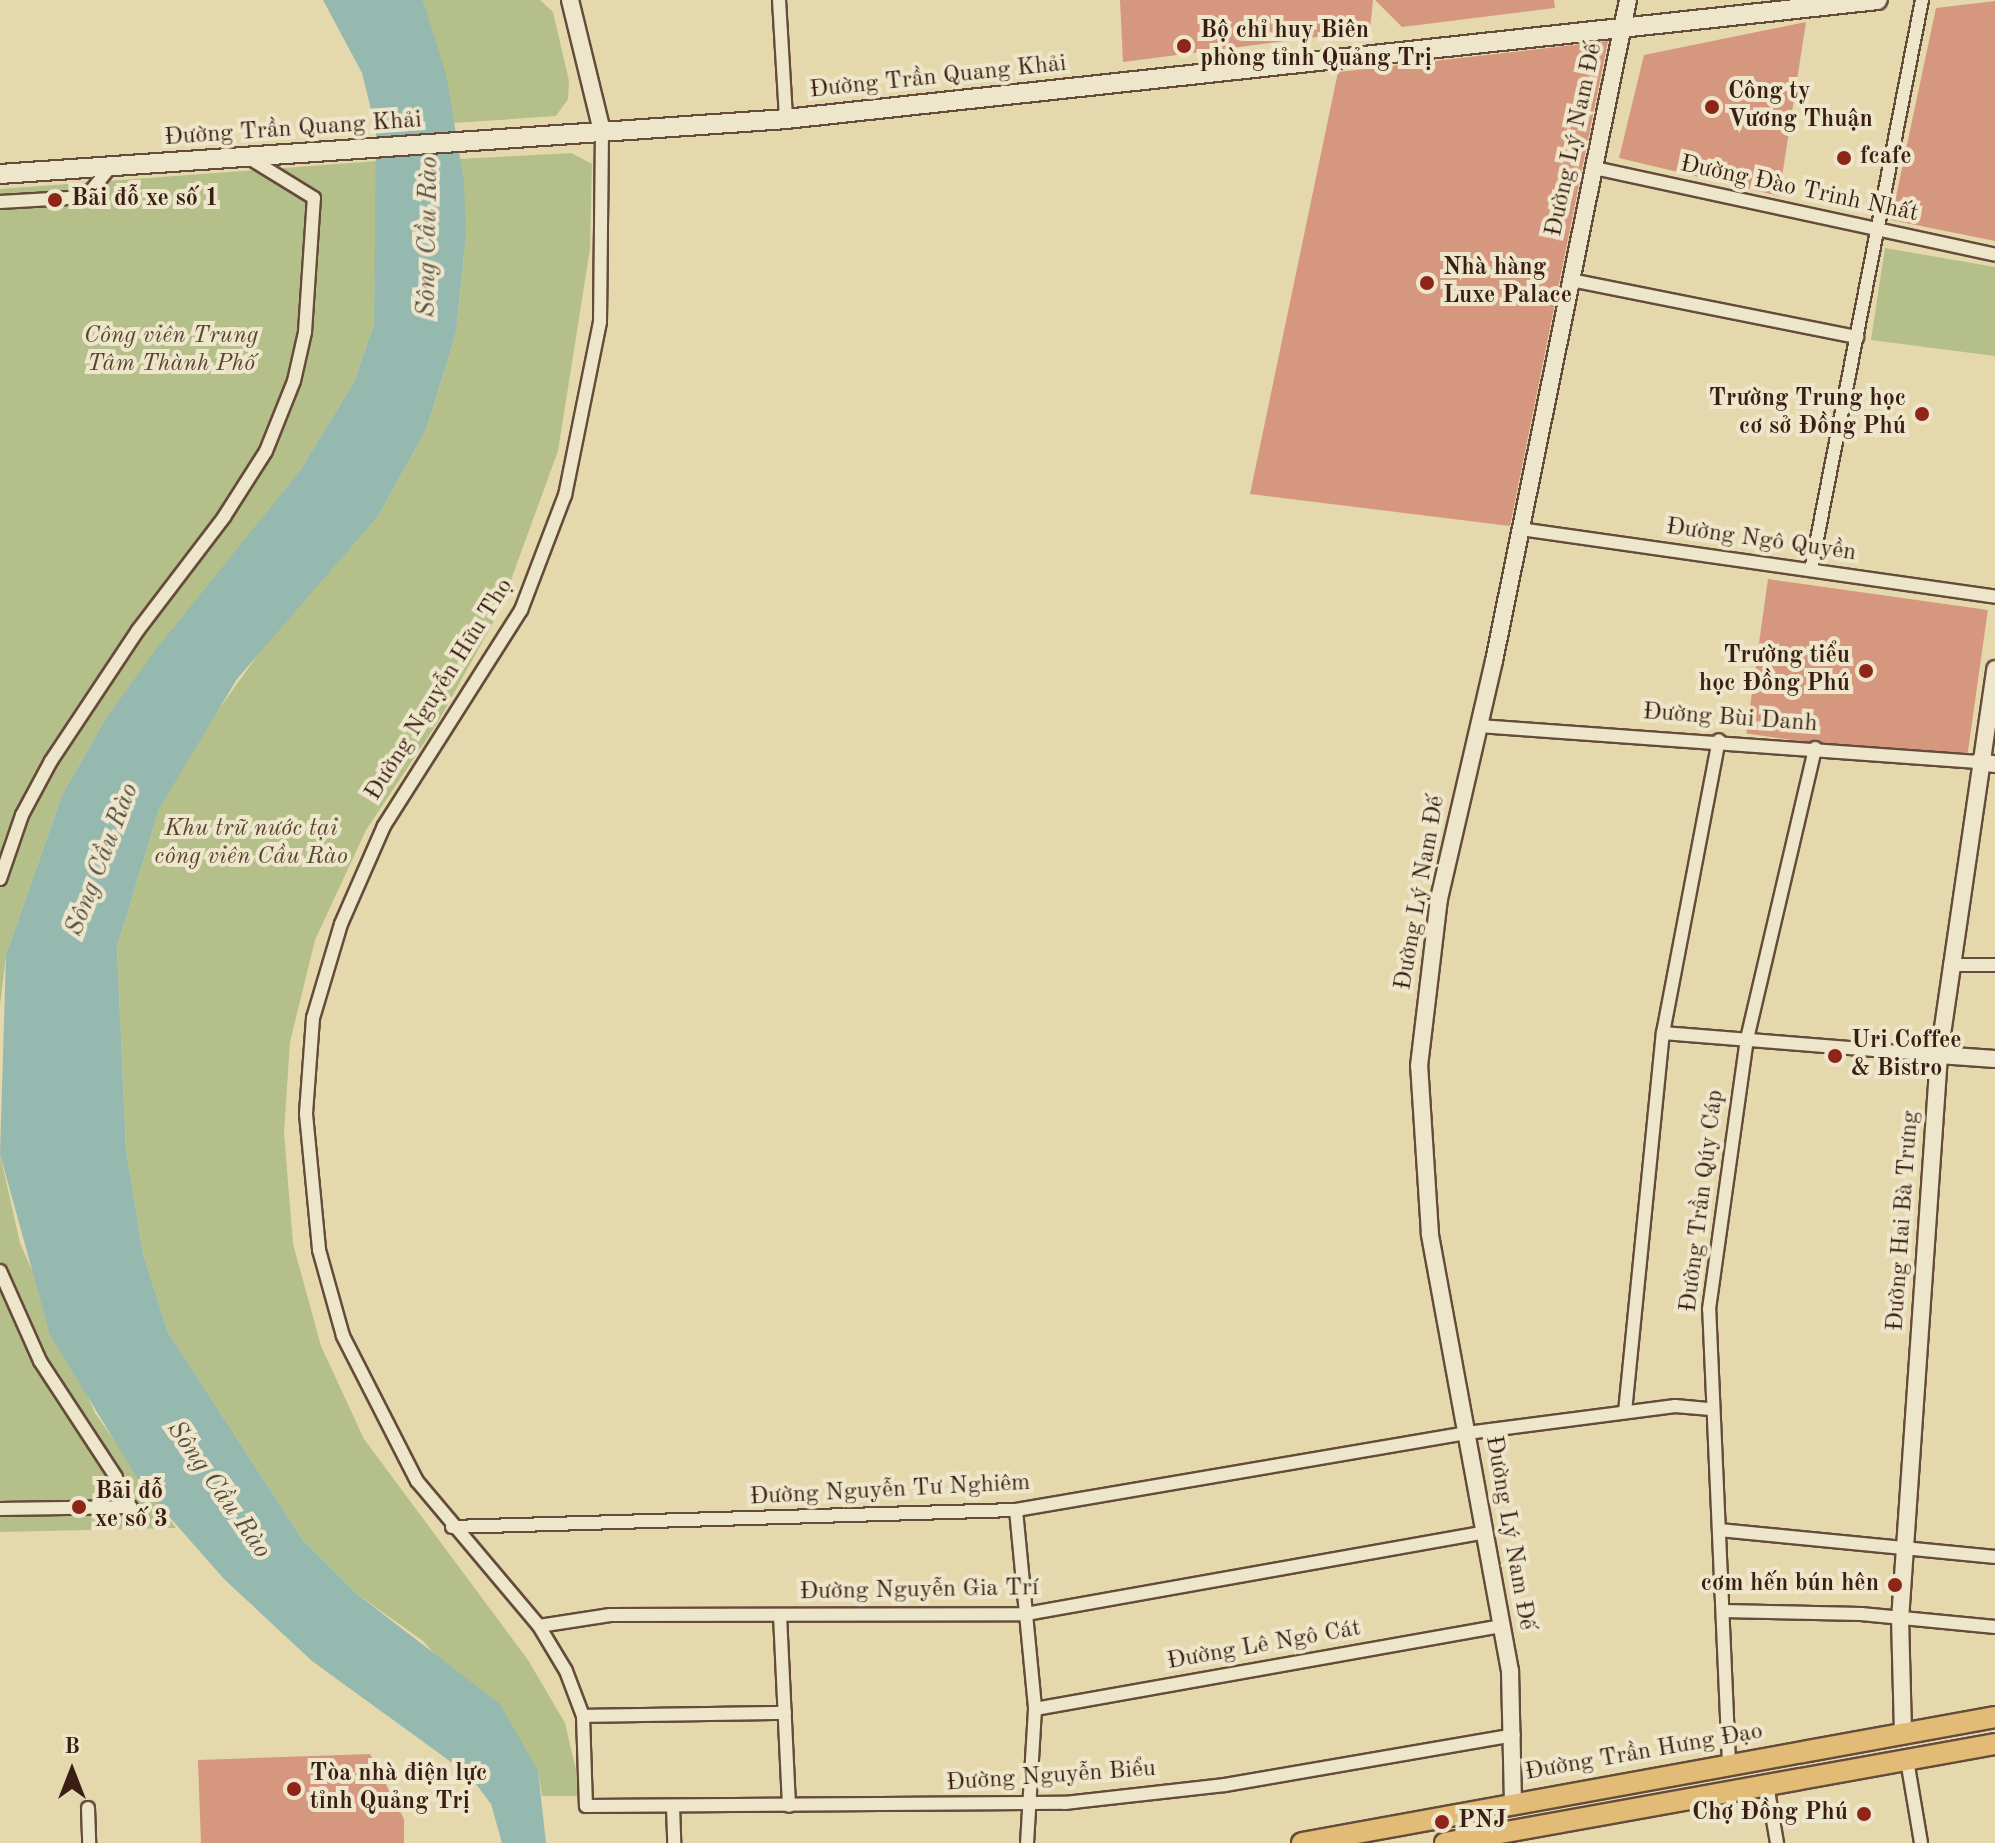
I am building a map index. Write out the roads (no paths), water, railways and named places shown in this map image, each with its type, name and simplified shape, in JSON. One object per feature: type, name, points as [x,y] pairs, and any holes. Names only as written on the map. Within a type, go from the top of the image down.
[{"type":"main road","name":"Đường Trần Quang Khải","points":[[0,174],[786,119],[1878,0]]},
{"type":"main road","name":"Đường Trần Hưng Đạo","points":[[1302,1843],[1995,1717]]},
{"type":"main road","points":[[1903,1732],[1907,1760]]},
{"type":"main road","points":[[1445,1843],[1517,1836],[1767,1785],[1995,1744]]},
{"type":"main road","points":[[1513,1803],[1517,1836]]},
{"type":"street","name":"Đường Nguyễn Hữu Thọ","points":[[570,0],[602,131],[600,322],[565,495],[516,619],[374,845],[333,947],[310,1040],[307,1127],[316,1226],[332,1306],[386,1430],[452,1527],[539,1626],[583,1716],[586,1806]]},
{"type":"street","points":[[779,0],[786,119]]},
{"type":"street","name":"Đường Lý Nam Đế","points":[[1513,1803],[1514,1735],[1501,1626],[1430,1234],[1419,1066],[1439,899],[1479,726],[1628,0]]},
{"type":"street","points":[[1811,570],[1922,0]]},
{"type":"street","points":[[0,879],[22,815],[51,761],[138,630],[224,517],[266,451],[294,381],[305,332],[314,198],[249,158]]},
{"type":"street","points":[[0,202],[86,197],[110,167]]},
{"type":"street","name":"Đường Đào Trinh Nhất","points":[[1594,168],[1995,255]]},
{"type":"street","points":[[1571,280],[1857,337]]},
{"type":"street","name":"Đường Ngô Quyền","points":[[1520,529],[1995,597]]},
{"type":"street","name":"Đường Hai Bà Trưng","points":[[1903,1732],[1900,1620],[1939,1055],[1950,965],[1986,763],[1995,669]]},
{"type":"street","name":"Đường Bùi Danh","points":[[1479,726],[1719,740],[1986,763]]},
{"type":"street","points":[[1625,1412],[1663,1033],[1719,740]]},
{"type":"street","name":"Đường Trần Qúy Cáp","points":[[1729,1763],[1720,1530],[1711,1409],[1709,1309],[1747,1039],[1815,748]]},
{"type":"street","points":[[1950,965],[1995,965]]},
{"type":"street","points":[[1663,1033],[1995,1059]]},
{"type":"street","points":[[0,1271],[40,1361],[116,1477]]},
{"type":"street","name":"Đường Nguyễn Tư Nghiêm","points":[[452,1527],[1016,1510],[1467,1433],[1625,1412],[1711,1409]]},
{"type":"street","points":[[0,1509],[131,1507]]},
{"type":"street","points":[[1016,1510],[1035,1709],[1027,1843]]},
{"type":"street","points":[[1720,1530],[1995,1557]]},
{"type":"street","name":"Đường Nguyễn Gia Trí","points":[[539,1626],[610,1615],[1026,1614],[1486,1532]]},
{"type":"street","points":[[1723,1611],[1995,1627]]},
{"type":"street","points":[[780,1615],[789,1806]]},
{"type":"street","name":"Đường Lê Ngô Cát","points":[[1035,1709],[1501,1626]]},
{"type":"street","points":[[583,1716],[785,1713]]},
{"type":"street","name":"Đường Nguyễn Biểu","points":[[586,1806],[1030,1805],[1225,1785],[1514,1735]]},
{"type":"street","points":[[1907,1760],[1921,1843]]},
{"type":"street","points":[[1767,1785],[1777,1843]]},
{"type":"street","points":[[673,1806],[674,1843]]},
{"type":"street","points":[[88,1808],[89,1843]]},
{"type":"water","name":"Sông Cầu Rào","points":[[323,0],[423,0],[446,74],[464,182],[466,235],[456,333],[426,430],[378,516],[237,679],[159,809],[117,947],[126,1149],[143,1254],[168,1332],[302,1539],[357,1594],[500,1704],[538,1771],[546,1843],[502,1843],[491,1804],[469,1775],[312,1661],[225,1580],[142,1486],[50,1335],[0,1154],[6,955],[62,795],[106,718],[157,648],[299,472],[354,382],[374,324],[376,130],[362,73]]},
{"type":"place","name":"Bộ chỉ huy Biên phòng tỉnh Quảng Trị","points":[[1184,46]]},
{"type":"place","name":"Công ty Vương Thuận","points":[[1712,107]]},
{"type":"place","name":"fcafe","points":[[1844,158]]},
{"type":"place","name":"Bãi đỗ xe số 1","points":[[55,200]]},
{"type":"place","name":"Nhà hàng Luxe Palace","points":[[1427,283]]},
{"type":"place","name":"Trường Trung học cơ sở Đồng Phú","points":[[1922,414]]},
{"type":"place","name":"Trường tiểu học Đồng Phú","points":[[1866,671]]},
{"type":"place","name":"Uri Coffee & Bistro","points":[[1835,1056]]},
{"type":"place","name":"Bãi đỗ xe số 3","points":[[79,1507]]},
{"type":"place","name":"cơm hến bún hên","points":[[1895,1585]]},
{"type":"place","name":"Tòa nhà điện lực tỉnh Quảng Trị","points":[[294,1789]]},
{"type":"place","name":"Chợ Đồng Phú","points":[[1864,1814]]},
{"type":"place","name":"PNJ","points":[[1442,1822]]},
{"type":"park label","name":"Công viên Trung Tâm Thành Phố","points":[[171,351]]},
{"type":"park label","name":"Khu trữ nước tại công viên Cầu Rào","points":[[251,844]]}]
